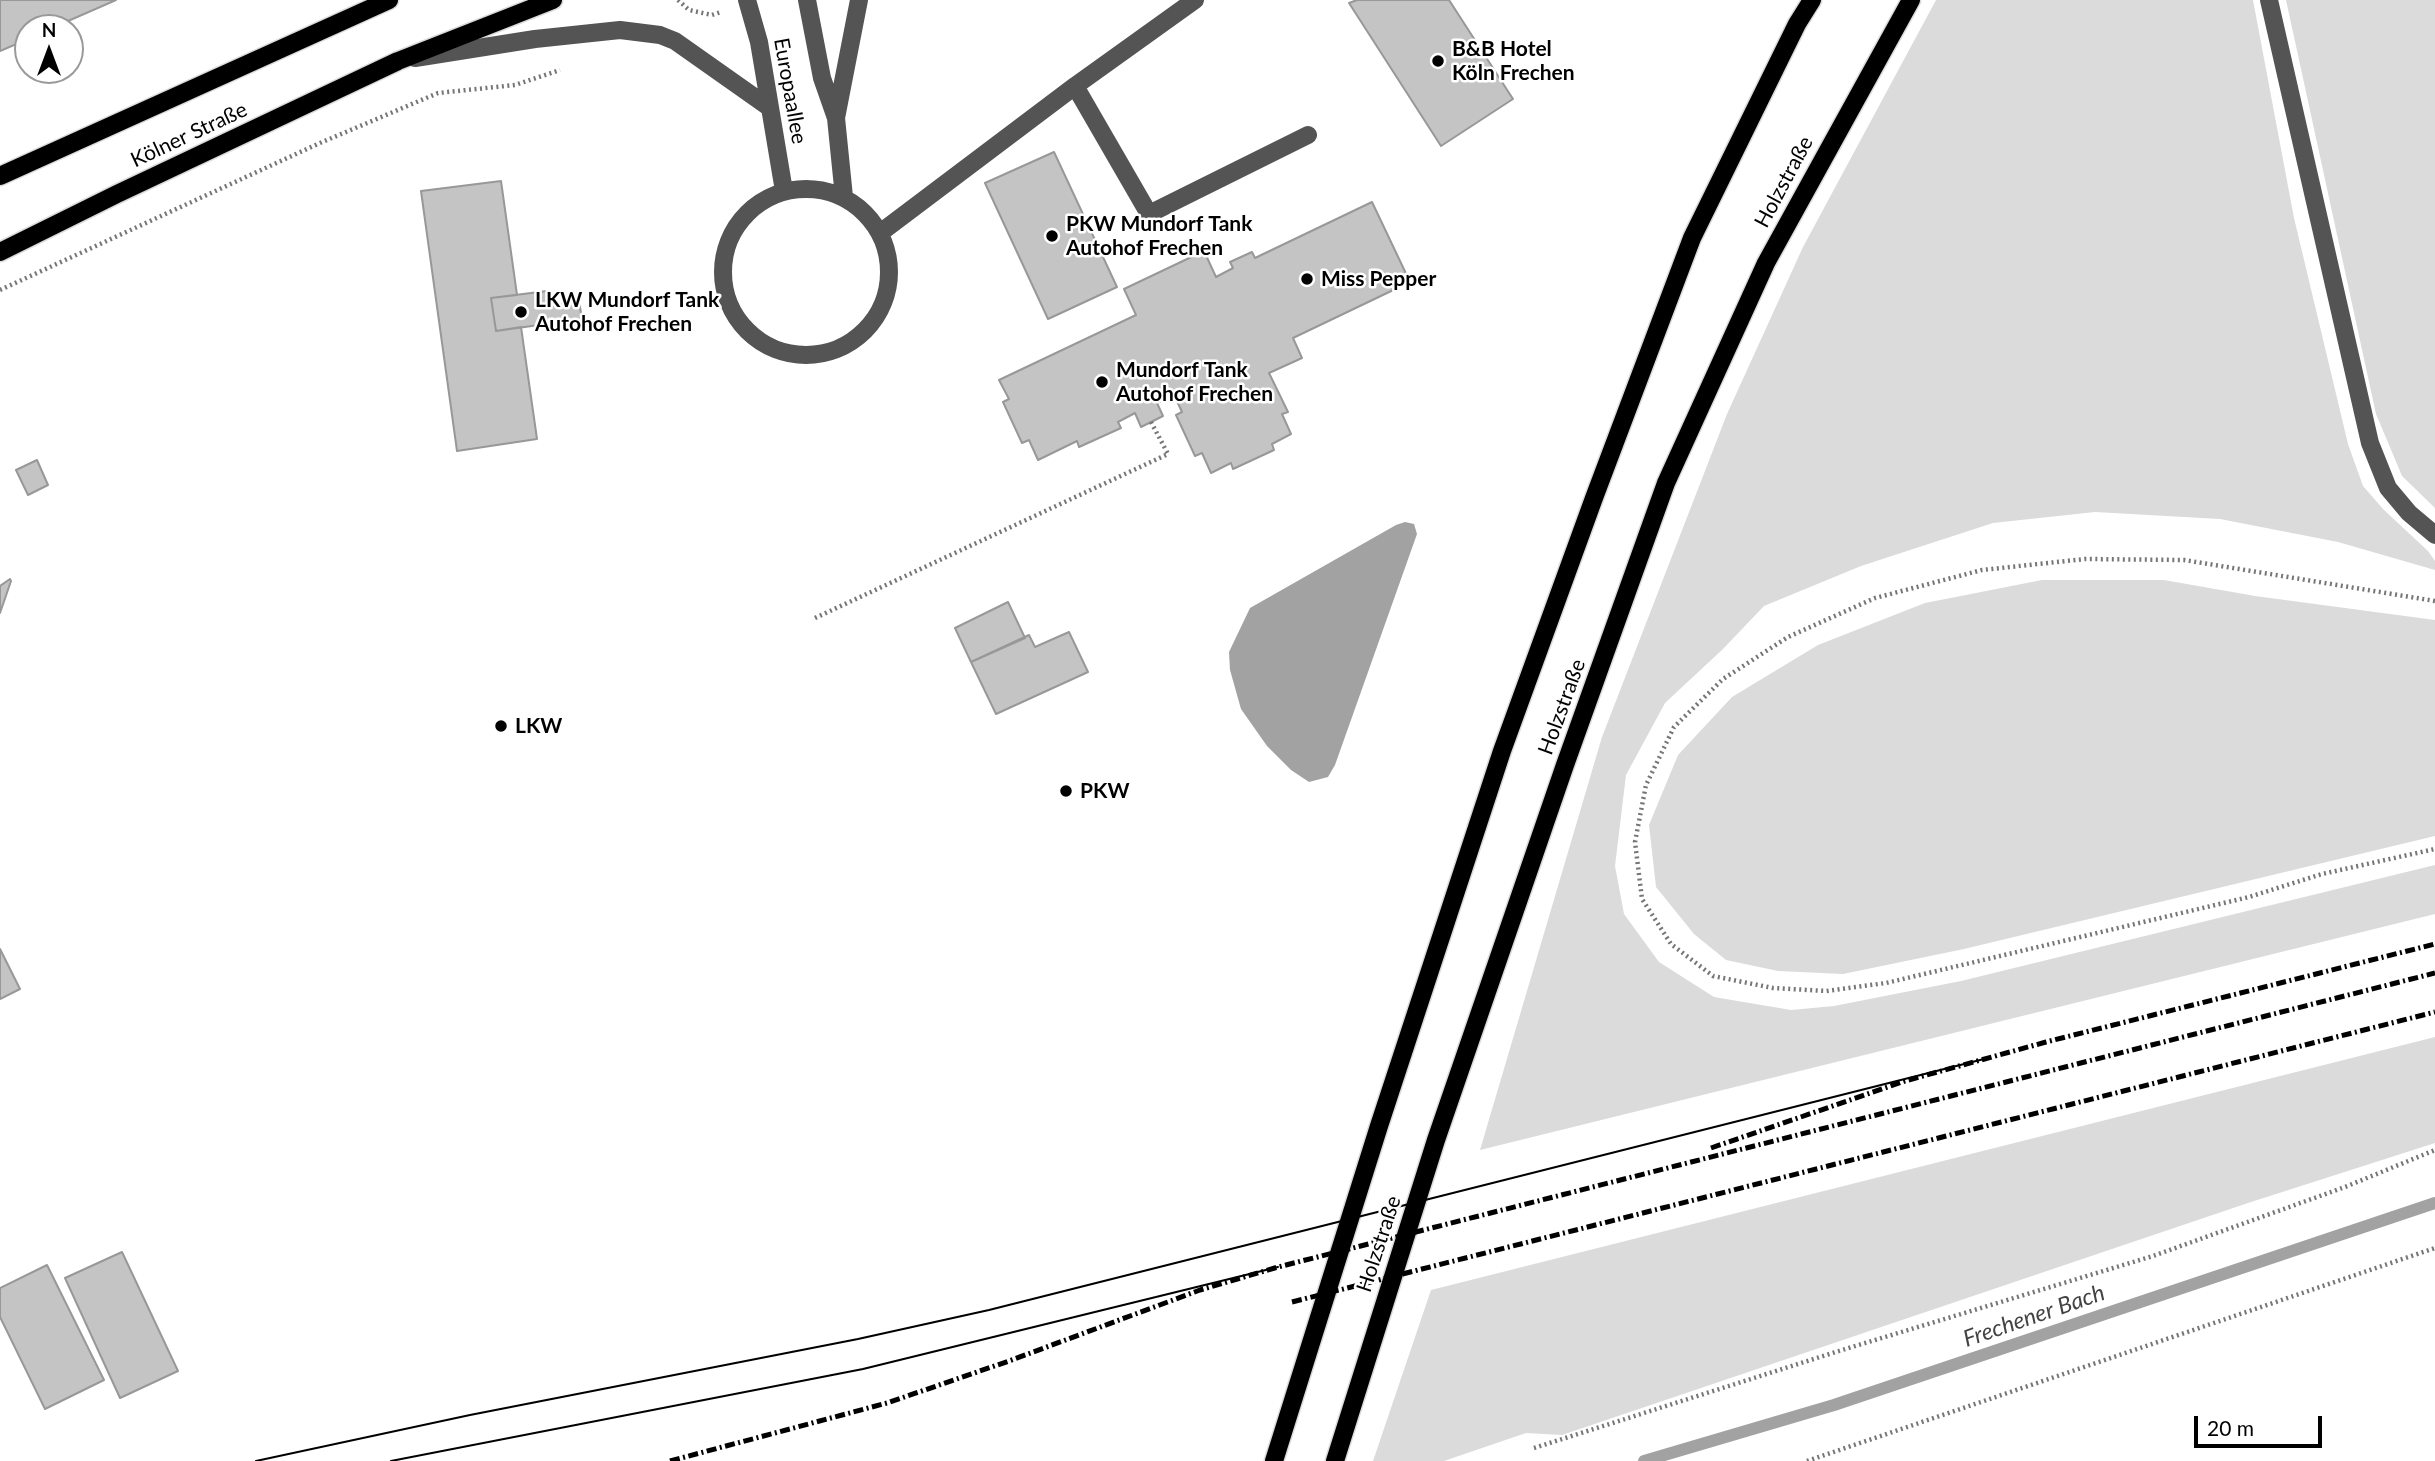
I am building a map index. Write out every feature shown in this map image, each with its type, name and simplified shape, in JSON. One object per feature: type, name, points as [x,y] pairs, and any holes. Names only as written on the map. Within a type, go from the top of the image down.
[{"type":"main road","name":"Kölner Straße","points":[[0,176],[389,0]]},
{"type":"main road","name":"Kölner Straße","points":[[0,252],[398,61],[553,0]]},
{"type":"main road","name":"Holzstraße","points":[[1274,1461],[1379,1126],[1502,751],[1594,498],[1692,238],[1797,24],[1812,0]]},
{"type":"main road","name":"Holzstraße","points":[[1335,1461],[1440,1128],[1666,483],[1766,263],[1911,0]]},
{"type":"street","name":"Europaallee","points":[[747,0],[759,42],[784,191]]},
{"type":"street","name":"Europaallee","points":[[807,0],[822,78],[836,118],[844,197]]},
{"type":"street","name":"Europaallee","points":[[836,118],[859,0]]},
{"type":"street","points":[[880,233],[1075,86],[1195,0]]},
{"type":"street","points":[[2269,0],[2370,443],[2388,488],[2409,513],[2435,535]]},
{"type":"street","name":"Kölner Straße","points":[[398,61],[535,39],[620,30],[660,35],[675,41],[769,108]]},
{"type":"street","points":[[1075,86],[1149,214],[1308,135]]},
{"type":"street","points":[[810,188],[844,197],[873,220],[888,257],[890,282],[877,316],[859,337],[836,351],[802,355],[777,351],[742,326],[731,311],[722,286],[722,260],[727,242],[738,221],[757,204],[784,191],[810,188]]},
{"type":"path","points":[[675,41],[689,9],[678,0]]},
{"type":"path","points":[[0,290],[320,143],[438,93],[515,85],[566,68]]},
{"type":"path","points":[[815,618],[1168,454],[1151,422]]},
{"type":"path","points":[[2435,601],[2184,560],[2085,559],[1982,570],[1875,598],[1788,637],[1723,679],[1674,727],[1646,785],[1635,842],[1642,899],[1671,944],[1713,976],[1773,988],[1826,991],[1886,984],[2249,897],[2322,874],[2435,849]]},
{"type":"path","points":[[1534,1448],[1829,1354],[2153,1256],[2344,1187],[2435,1150]]},
{"type":"path","points":[[1807,1461],[2435,1248]]},
{"type":"shaded area","points":[[1936,0],[2253,0],[2294,218],[2348,444],[2363,486],[2384,510],[2428,551],[2435,561],[2435,570],[2338,542],[2220,519],[2095,512],[1993,523],[1861,566],[1764,606],[1665,703],[1626,775],[1615,866],[1624,914],[1659,962],[1714,997],[1791,1010],[1834,1006],[1961,981],[2435,865],[2435,914],[1480,1150],[1602,737],[1727,414],[1803,247]]},
{"type":"shaded area","points":[[2286,0],[2435,0],[2435,508],[2402,476],[2376,414]]},
{"type":"shaded area","points":[[1405,522],[1414,524],[1417,534],[1335,765],[1328,777],[1309,782],[1291,770],[1267,746],[1241,709],[1230,670],[1229,652],[1250,608]]},
{"type":"shaded area","points":[[2042,580],[2164,580],[2255,596],[2435,620],[2435,836],[1964,949],[1843,974],[1778,971],[1726,960],[1694,934],[1656,887],[1649,825],[1678,755],[1732,697],[1818,645],[1925,603]]},
{"type":"shaded area","points":[[2435,1037],[2435,1143],[2248,1203],[1562,1435],[1526,1433],[1444,1461],[1373,1461],[1431,1290]]},
{"type":"building","points":[[0,0],[116,0],[84,14],[14,14],[14,45],[0,51]]},
{"type":"building","name":"B&B Hotel Köln Frechen","points":[[1357,0],[1449,0],[1513,99],[1441,146],[1349,3]]},
{"type":"building","points":[[1054,152],[1117,287],[1048,319],[985,183]]},
{"type":"building","points":[[501,181],[517,295],[491,298],[496,331],[521,327],[537,439],[457,451],[421,191]]},
{"type":"building","points":[[1372,202],[1410,282],[1293,338],[1302,358],[1269,373],[1288,412],[1282,414],[1291,434],[1272,444],[1274,450],[1233,469],[1231,463],[1211,473],[1202,453],[1195,456],[1176,415],[1182,412],[1174,395],[1157,403],[1163,416],[1141,427],[1135,413],[1118,422],[1121,428],[1079,447],[1077,441],[1038,460],[1029,440],[1022,443],[1003,402],[1009,399],[999,380],[1136,315],[1124,289],[1204,251],[1216,277],[1233,268],[1230,262],[1252,252],[1255,258]]},
{"type":"building","points":[[547,291],[549,306],[579,301],[582,319],[496,331],[491,298]]},
{"type":"building","points":[[37,460],[48,485],[28,495],[16,470]]},
{"type":"building","points":[[10,579],[11,581],[0,613],[0,586]]},
{"type":"building","points":[[1008,602],[1025,638],[971,662],[955,628]]},
{"type":"building","points":[[1069,632],[1088,672],[996,714],[971,662],[1029,635],[1035,647]]},
{"type":"building","points":[[0,949],[20,989],[0,999]]},
{"type":"building","points":[[122,1252],[178,1371],[120,1398],[65,1278]]},
{"type":"building","points":[[47,1265],[104,1380],[45,1409],[0,1317],[0,1288]]},
{"type":"waterway","name":"Frechener Bach","points":[[1644,1461],[1834,1405],[2435,1203]]},
{"type":"tram line","points":[[256,1461],[989,1310],[1988,1058]]},
{"type":"tram line","points":[[391,1461],[863,1369],[1278,1267]]},
{"type":"railway","points":[[1711,1148],[1905,1081],[2046,1042],[2435,944]]},
{"type":"railway","points":[[670,1461],[887,1403],[1200,1290],[1278,1267],[2435,973]]},
{"type":"railway","points":[[1292,1302],[2435,1012]]},
{"type":"place","name":"B&B Hotel Köln Frechen","points":[[1438,61]]},
{"type":"place","name":"PKW Mundorf Tank Autohof Frechen","points":[[1052,236]]},
{"type":"place","name":"Miss Pepper","points":[[1307,279]]},
{"type":"place","name":"LKW Mundorf Tank Autohof Frechen","points":[[521,312]]},
{"type":"place","name":"Mundorf Tank Autohof Frechen","points":[[1102,382]]},
{"type":"place","name":"LKW","points":[[501,726]]},
{"type":"place","name":"PKW","points":[[1066,791]]}]
